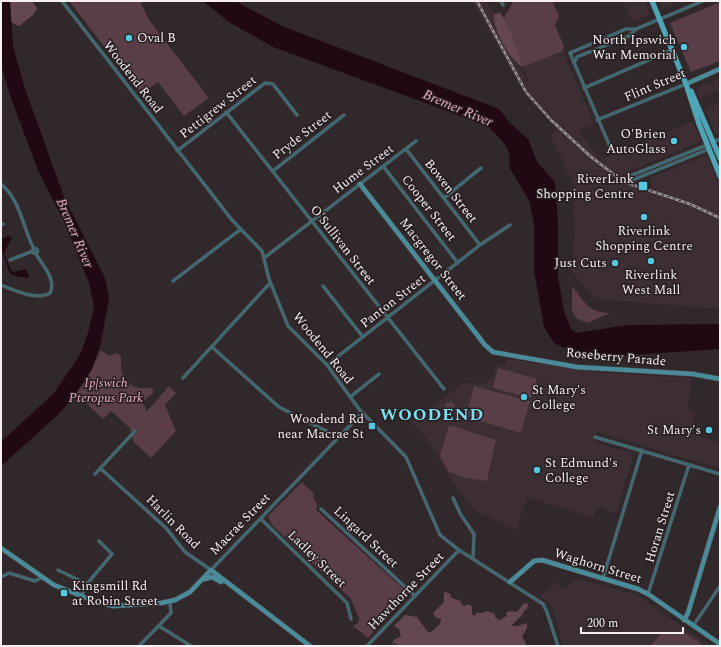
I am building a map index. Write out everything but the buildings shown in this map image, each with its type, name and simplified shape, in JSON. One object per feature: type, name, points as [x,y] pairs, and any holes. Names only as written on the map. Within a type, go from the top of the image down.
[{"type":"main road","points":[[652,1],[686,84],[708,147],[720,176]]},
{"type":"main road","points":[[686,84],[692,92],[716,144],[720,158]]},
{"type":"main road","points":[[708,147],[716,144]]},
{"type":"street","name":"Woodend Road","points":[[62,1],[177,151],[241,229],[257,245],[264,258],[270,283],[288,326],[327,365],[362,413],[406,457],[436,530],[443,538],[459,550],[510,582],[545,607],[558,646]]},
{"type":"street","points":[[501,1],[503,5]]},
{"type":"street","points":[[574,65],[577,57],[629,36],[636,29],[703,1]]},
{"type":"street","points":[[611,149],[570,53],[626,29],[636,29]]},
{"type":"street","points":[[584,88],[672,50]]},
{"type":"street","name":"Flint Street","points":[[598,120],[720,69]]},
{"type":"street","name":"Pettigrew Street","points":[[177,151],[265,83],[271,82],[297,115]]},
{"type":"street","name":"O'Sullivan Street","points":[[226,112],[444,389]]},
{"type":"street","name":"Pryde Street","points":[[273,171],[344,115]]},
{"type":"street","points":[[716,144],[720,139]]},
{"type":"street","name":"Hume Street","points":[[264,258],[416,141]]},
{"type":"street","points":[[620,180],[708,147]]},
{"type":"street","points":[[625,183],[708,147]]},
{"type":"street","name":"Bowen Street","points":[[406,149],[480,245]]},
{"type":"street","name":"Cooper Street","points":[[383,166],[458,263]]},
{"type":"street","points":[[444,198],[481,168]]},
{"type":"street","points":[[1,184],[14,198],[34,251],[49,276],[52,286],[50,292],[43,295],[30,294],[1,285]]},
{"type":"street","name":"Macgregor Street","points":[[360,184],[488,348]]},
{"type":"street","name":"Panton Street","points":[[327,365],[480,245],[510,225]]},
{"type":"street","points":[[173,281],[241,229]]},
{"type":"street","points":[[10,260],[34,251]]},
{"type":"street","points":[[183,378],[270,283]]},
{"type":"street","points":[[323,286],[363,337]]},
{"type":"street","points":[[212,347],[279,407],[337,438]]},
{"type":"street","name":"Roseberry Parade","points":[[488,348],[500,354],[577,367],[693,374],[720,379]]},
{"type":"street","points":[[350,397],[379,374]]},
{"type":"street","name":"Macrae Street","points":[[170,602],[186,594],[201,580],[362,413]]},
{"type":"street","points":[[95,474],[135,431]]},
{"type":"street","points":[[595,436],[720,474]]},
{"type":"street","points":[[603,578],[642,450]]},
{"type":"street","name":"Horan Street","points":[[648,594],[689,465]]},
{"type":"street","name":"Harlin Road","points":[[100,468],[166,528],[185,552],[211,570],[235,590],[310,646]]},
{"type":"street","points":[[453,498],[461,515],[474,534],[472,558]]},
{"type":"street","points":[[684,620],[688,613],[720,508]]},
{"type":"street","name":"Lingard Street","points":[[321,509],[415,596]]},
{"type":"street","name":"Ladley Street","points":[[261,519],[347,603],[351,618]]},
{"type":"street","points":[[80,596],[87,584],[112,554],[99,541]]},
{"type":"street","points":[[1,548],[42,578],[80,596],[113,606],[170,602],[171,613],[139,646]]},
{"type":"street","name":"Hawthorne Street","points":[[367,646],[459,550]]},
{"type":"street","name":"Waghorn Street","points":[[510,582],[532,563],[539,560],[603,578],[648,594],[720,644]]},
{"type":"street","points":[[58,570],[87,584]]},
{"type":"street","points":[[1,577],[6,573],[10,573],[35,581],[42,578]]},
{"type":"street","points":[[201,580],[214,577],[235,590]]},
{"type":"street","points":[[693,626],[720,586]]},
{"type":"street","points":[[159,626],[191,646]]},
{"type":"shaded area","points":[[10,1],[32,1],[37,8],[34,14],[19,26],[11,22]]},
{"type":"shaded area","name":"Riverlink Shopping Centre","points":[[472,1],[487,1],[494,14],[497,31],[530,85],[523,67],[563,51],[594,124],[578,130],[600,160],[693,121],[701,141],[630,171],[618,179],[632,186],[635,183],[638,183],[653,188],[650,178],[705,156],[708,157],[720,185],[720,213],[717,212],[720,214],[720,309],[595,299],[572,272],[575,226],[573,201],[574,184],[550,135],[558,130],[523,90]]},
{"type":"shaded area","points":[[623,1],[645,1],[650,15],[632,22]]},
{"type":"shaded area","points":[[660,1],[673,1],[674,5],[663,9]]},
{"type":"shaded area","points":[[500,13],[511,31],[523,67],[513,58],[499,35],[494,20],[494,14]]},
{"type":"shaded area","points":[[720,78],[720,93],[718,90],[700,98],[697,88]]},
{"type":"shaded area","points":[[720,102],[720,134],[716,135],[705,109]]},
{"type":"shaded area","points":[[507,359],[607,373],[692,378],[687,409],[696,412],[689,433],[720,443],[720,469],[598,432],[595,443],[632,453],[633,456],[616,513],[597,507],[594,518],[527,497],[516,530],[475,511],[453,483],[425,436],[411,422],[464,383],[484,384],[492,378],[498,365],[506,365]]},
{"type":"shaded area","points":[[576,578],[637,595],[710,646],[562,646],[554,611],[548,602],[540,596],[555,582],[563,590]]},
{"type":"shaded area","points":[[444,592],[449,593],[452,598],[461,601],[461,604],[464,606],[470,604],[472,607],[472,614],[474,616],[477,613],[487,611],[495,614],[495,617],[499,620],[507,616],[506,613],[509,611],[517,612],[524,603],[528,604],[527,609],[511,626],[527,623],[527,628],[522,637],[526,643],[526,646],[399,646],[395,643],[392,645],[394,640],[401,636],[399,629],[394,626],[405,615],[417,617],[430,633],[440,624],[441,619],[435,617],[433,613],[444,602]]},
{"type":"green space","points":[[69,1],[142,1],[141,3],[149,20],[209,98],[184,116],[158,82],[141,94]]},
{"type":"green space","points":[[514,1],[552,1],[559,16],[555,25],[564,46],[563,51],[523,67],[514,38],[504,17]]},
{"type":"green space","points":[[720,2],[720,61],[691,72],[670,23]]},
{"type":"green space","points":[[572,286],[591,308],[596,311],[610,313],[588,323],[577,319],[572,311]]},
{"type":"green space","name":"Ip[swich Pteropus Park","points":[[101,350],[109,356],[117,353],[120,355],[122,373],[130,384],[138,388],[151,388],[154,390],[152,394],[142,402],[147,411],[169,386],[176,393],[165,405],[176,431],[151,458],[133,441],[130,428],[111,411],[103,419],[76,394],[87,379]]},
{"type":"green space","points":[[498,368],[537,379],[531,398],[493,388]]},
{"type":"green space","points":[[474,386],[530,401],[521,433],[466,417]]},
{"type":"green space","points":[[448,402],[452,402],[454,403],[454,411],[448,412],[445,409],[445,405]]},
{"type":"green space","points":[[449,425],[496,440],[487,481],[466,478],[449,472],[440,456]]},
{"type":"green space","points":[[302,482],[314,494],[313,498],[317,504],[316,510],[409,594],[368,638],[353,626],[358,623],[359,618],[351,599],[272,525],[268,516]]},
{"type":"green space","points":[[681,631],[699,642],[701,646],[650,646],[661,634]]},
{"type":"water","name":"Bremer River","points":[[1,1],[10,1],[13,46],[25,89],[64,197],[105,278],[109,298],[101,343],[92,369],[76,393],[59,414],[1,466],[1,442],[54,393],[80,355],[89,330],[94,306],[89,283],[65,224],[37,168],[11,98],[1,65]]},
{"type":"water","name":"Bremer River","points":[[203,1],[235,1],[282,26],[499,109],[510,123],[528,139],[537,162],[555,182],[558,224],[558,277],[564,311],[571,329],[577,333],[627,325],[720,324],[720,349],[585,358],[554,343],[544,327],[534,270],[534,224],[529,200],[509,167],[510,160],[508,149],[488,126],[273,47],[229,22]]},
{"type":"water","points":[[9,236],[12,238],[4,252],[10,268],[13,272],[26,269],[29,276],[28,278],[10,274],[1,247],[1,239]]},
{"type":"railway","points":[[477,1],[526,92],[551,120],[590,156],[627,183],[690,204],[720,218]]},
{"type":"place","name":"Oval B","points":[[129,38]]},
{"type":"place","name":"North Ipswich War Memorial","points":[[684,47]]},
{"type":"place","name":"O'Brien AutoGlass","points":[[674,141]]},
{"type":"place","name":"RiverLink Shopping Centre","points":[[643,186]]},
{"type":"place","name":"Riverlink Shopping Centre","points":[[644,217]]},
{"type":"place","name":"Riverlink West Mall","points":[[651,261]]},
{"type":"place","name":"Just Cuts","points":[[615,263]]},
{"type":"place","name":"St Mary's College","points":[[524,397]]},
{"type":"place","name":"Woodend Rd near Macrae St","points":[[372,426]]},
{"type":"place","name":"St Mary's","points":[[709,430]]},
{"type":"place","name":"St Edmund's College","points":[[537,470]]},
{"type":"place","name":"Kingsmill Rd at Robin Street","points":[[64,593]]},
{"type":"district","name":"WOODEND","points":[[432,415]]}]
